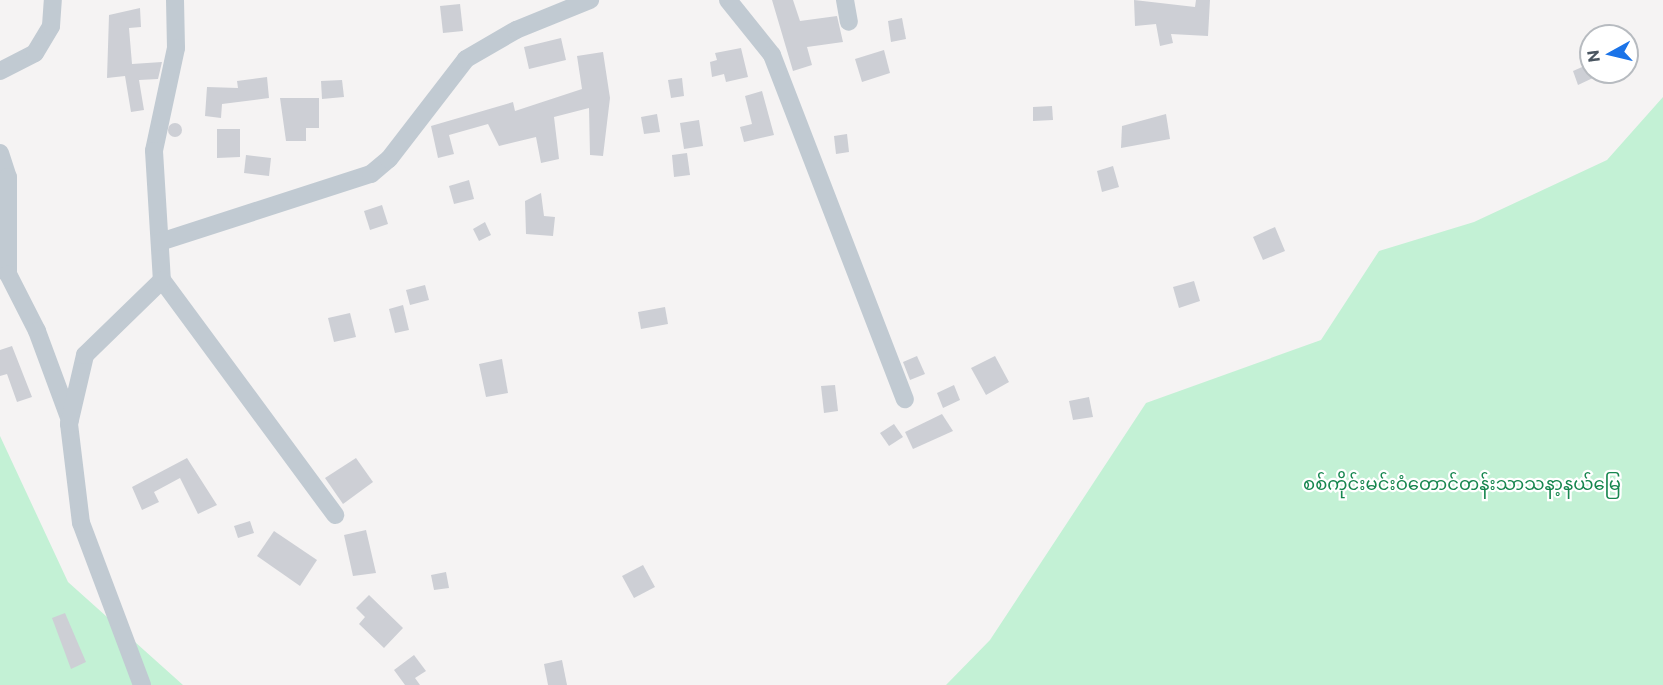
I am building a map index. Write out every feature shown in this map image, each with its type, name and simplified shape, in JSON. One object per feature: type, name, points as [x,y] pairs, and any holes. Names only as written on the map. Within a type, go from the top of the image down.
[{"type":"street","points":[[0,71],[35,53],[51,26],[53,0]]},
{"type":"street","points":[[175,0],[176,48],[154,151],[162,280],[335,516]]},
{"type":"street","points":[[160,242],[371,174],[389,159],[466,59],[516,30],[590,0]]},
{"type":"street","points":[[728,0],[772,56],[905,399]]},
{"type":"street","points":[[845,0],[849,22]]},
{"type":"street","points":[[0,153],[8,177],[8,274],[70,420],[81,523],[142,685]]},
{"type":"street","points":[[70,420],[85,355],[162,280]]},
{"type":"green space","name":"စစ်ကိုင်းမင်းဝံတောင်တန်းသာသနာ့နယ်မြေ","points":[[1663,97],[1663,685],[946,685],[990,640],[1146,403],[1321,340],[1379,251],[1474,222],[1607,160]]},
{"type":"green space","points":[[0,436],[68,582],[183,685],[0,685]]},
{"type":"building","points":[[772,0],[793,0],[800,21],[837,16],[843,42],[807,47],[812,65],[793,71]]},
{"type":"building","points":[[1134,0],[1195,7],[1196,0],[1210,0],[1208,36],[1171,34],[1173,43],[1160,46],[1156,24],[1135,26]]},
{"type":"building","points":[[460,4],[463,31],[443,33],[440,6]]},
{"type":"building","points":[[140,8],[141,27],[129,28],[132,64],[162,62],[158,79],[139,80],[144,110],[131,112],[125,76],[107,78],[109,15]]},
{"type":"building","points":[[902,18],[906,39],[891,42],[888,21]]},
{"type":"building","points":[[561,38],[566,60],[529,69],[524,47]]},
{"type":"building","points":[[741,48],[748,77],[726,82],[724,74],[712,77],[710,62],[717,60],[715,53]]},
{"type":"building","points":[[884,50],[890,73],[862,82],[855,59]]},
{"type":"building","points":[[603,52],[610,98],[603,156],[590,155],[589,108],[554,117],[559,159],[541,163],[536,137],[499,146],[488,124],[449,135],[454,154],[438,158],[431,126],[513,102],[515,111],[582,89],[577,56]]},
{"type":"building","points":[[1579,68],[1580,84],[1578,85],[1573,71]]},
{"type":"building","points":[[267,77],[269,98],[222,104],[221,118],[205,116],[207,87],[238,88],[237,81]]},
{"type":"building","points":[[682,78],[684,96],[671,98],[668,80]]},
{"type":"building","points":[[342,80],[344,97],[322,99],[321,81]]},
{"type":"building","points":[[762,91],[774,135],[744,142],[740,127],[752,124],[745,96]]},
{"type":"building","points":[[280,98],[319,98],[319,128],[306,128],[306,141],[286,141]]},
{"type":"building","points":[[1052,106],[1053,120],[1033,121],[1033,107]]},
{"type":"building","points":[[657,114],[660,132],[644,134],[641,117]]},
{"type":"building","points":[[1166,114],[1170,139],[1121,148],[1122,126]]},
{"type":"building","points":[[699,120],[703,146],[684,149],[680,123]]},
{"type":"building","points":[[175,123],[180,125],[182,130],[180,135],[175,137],[170,135],[168,130],[170,125]]},
{"type":"building","points":[[217,129],[240,129],[240,157],[217,158]]},
{"type":"building","points":[[847,134],[849,152],[836,154],[834,136]]},
{"type":"building","points":[[687,153],[690,175],[674,177],[672,155]]},
{"type":"building","points":[[246,155],[271,158],[269,176],[244,173]]},
{"type":"building","points":[[1113,166],[1119,187],[1102,192],[1097,171]]},
{"type":"building","points":[[469,180],[474,199],[454,204],[449,186]]},
{"type":"building","points":[[541,193],[544,216],[555,217],[553,236],[526,234],[525,201]]},
{"type":"building","points":[[382,205],[388,224],[370,230],[364,211]]},
{"type":"building","points":[[485,222],[491,235],[479,241],[473,229]]},
{"type":"building","points":[[1275,227],[1285,251],[1263,260],[1253,237]]},
{"type":"building","points":[[1194,281],[1200,301],[1179,308],[1173,287]]},
{"type":"building","points":[[425,285],[429,300],[410,305],[406,290]]},
{"type":"building","points":[[403,305],[409,330],[395,333],[389,309]]},
{"type":"building","points":[[665,307],[668,324],[641,329],[638,312]]},
{"type":"building","points":[[350,313],[356,337],[334,342],[328,318]]},
{"type":"building","points":[[12,346],[32,397],[17,402],[7,374],[0,376],[0,350]]},
{"type":"building","points":[[917,356],[925,374],[910,380],[903,362]]},
{"type":"building","points":[[995,356],[1009,382],[986,395],[971,368]]},
{"type":"building","points":[[502,359],[508,393],[486,397],[479,364]]},
{"type":"building","points":[[835,385],[838,411],[824,413],[821,386]]},
{"type":"building","points":[[954,385],[960,400],[943,408],[937,393]]},
{"type":"building","points":[[1089,397],[1093,417],[1073,420],[1069,401]]},
{"type":"building","points":[[942,414],[953,431],[913,449],[905,432]]},
{"type":"building","points":[[894,424],[903,437],[889,446],[880,433]]},
{"type":"building","points":[[187,458],[217,505],[198,514],[180,478],[154,492],[159,502],[142,510],[132,487]]},
{"type":"building","points":[[356,458],[373,482],[343,504],[325,478]]},
{"type":"building","points":[[250,521],[254,533],[238,538],[234,526]]},
{"type":"building","points":[[366,530],[376,573],[353,576],[344,535]]},
{"type":"building","points":[[274,531],[317,560],[300,586],[257,556]]},
{"type":"building","points":[[643,565],[655,587],[634,598],[622,576]]},
{"type":"building","points":[[446,572],[449,588],[434,590],[431,575]]},
{"type":"building","points":[[369,595],[403,628],[384,648],[359,624],[365,617],[356,608]]},
{"type":"building","points":[[65,613],[86,662],[71,669],[52,618]]},
{"type":"building","points":[[414,655],[426,671],[415,678],[420,685],[405,685],[394,670]]},
{"type":"building","points":[[562,660],[567,685],[548,685],[544,664]]}]
